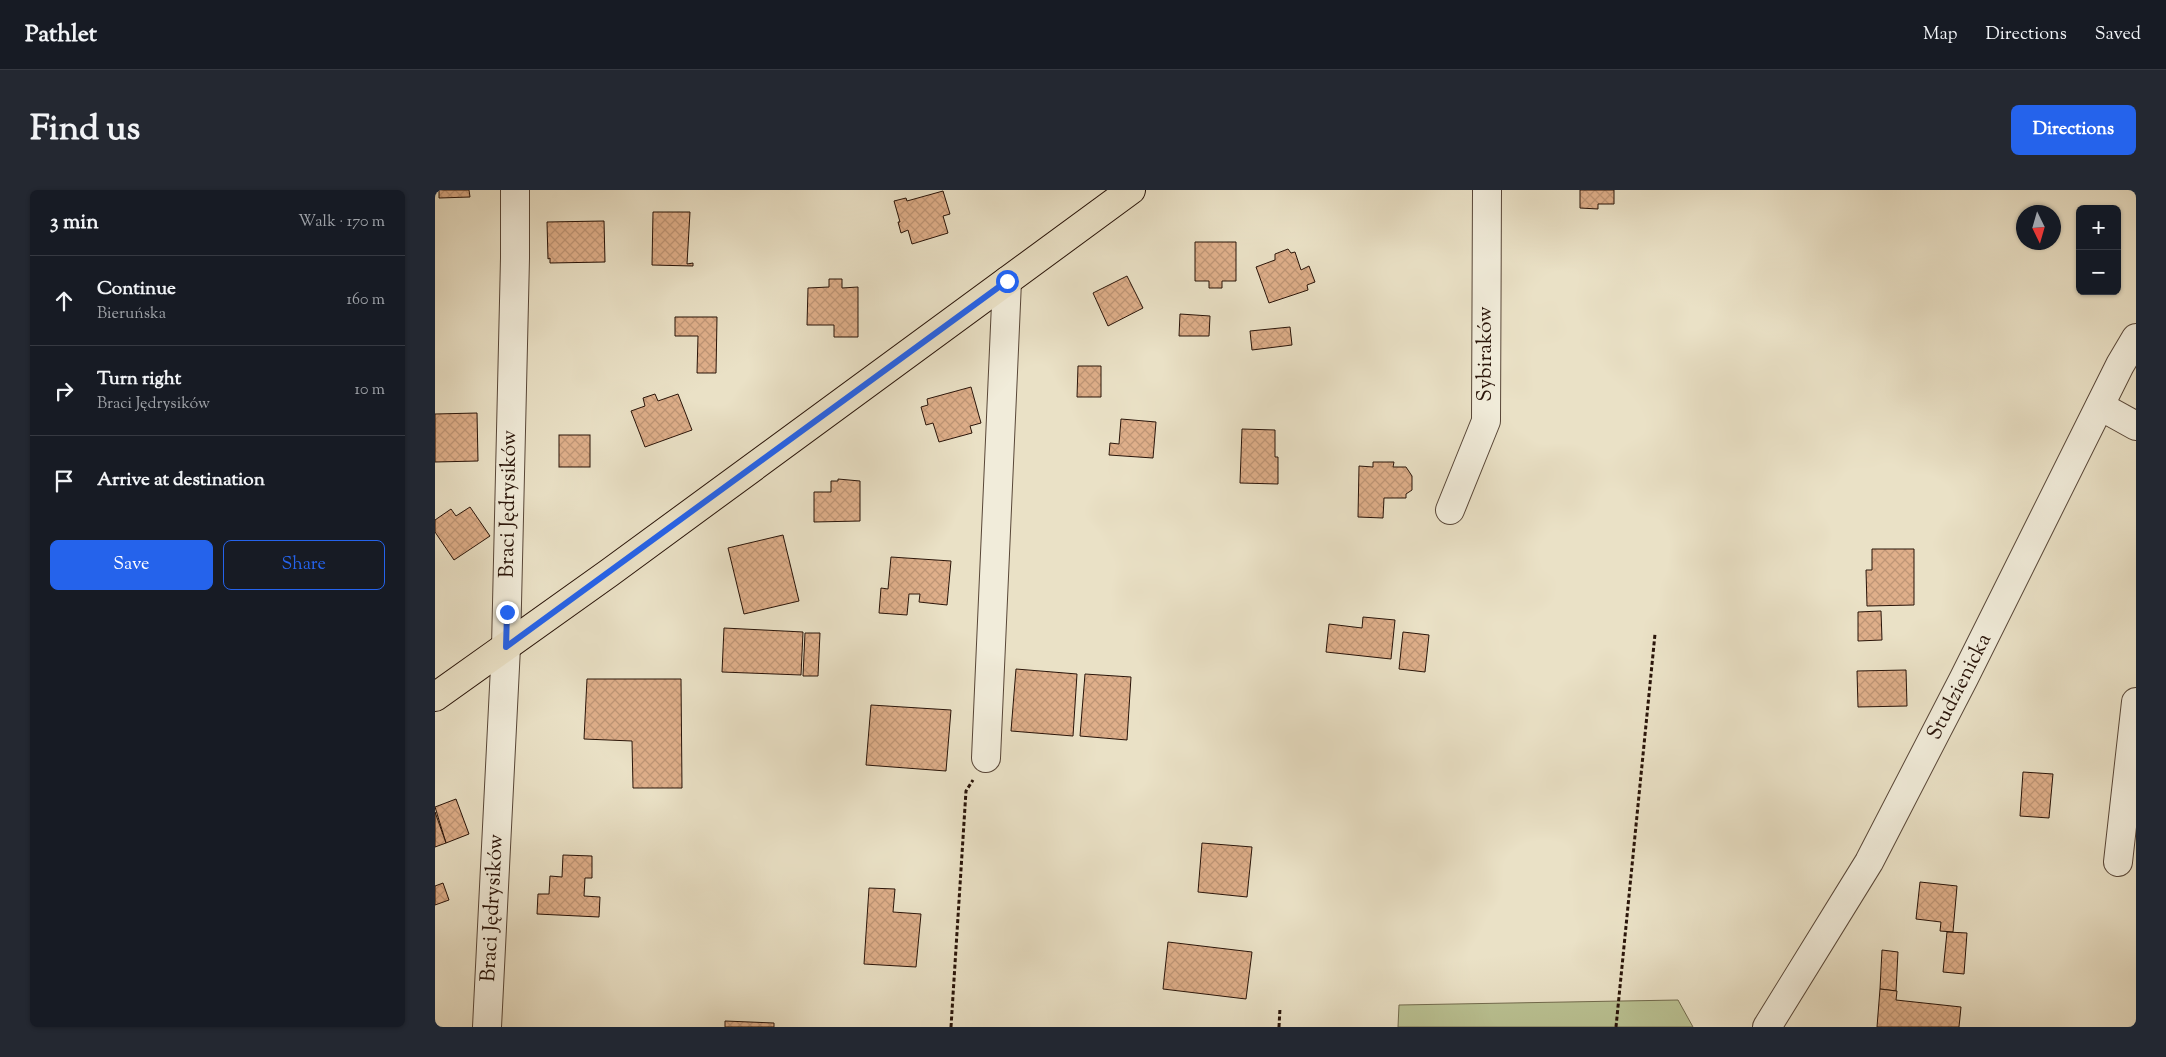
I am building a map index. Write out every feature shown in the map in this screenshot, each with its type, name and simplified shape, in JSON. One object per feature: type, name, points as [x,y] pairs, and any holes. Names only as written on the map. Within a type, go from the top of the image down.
[{"type":"main road","points":[[435,697],[1131,190]]},
{"type":"street","name":"Braci Jędrysików","points":[[487,1027],[506,647],[515,190]]},
{"type":"street","name":"Sybiraków","points":[[1451,510],[1486,421],[1487,190]]},
{"type":"street","points":[[986,758],[1007,281]]},
{"type":"street","name":"Studzienicka","points":[[1767,1027],[1869,862],[1965,678],[2100,406],[2136,338]]},
{"type":"street","points":[[2100,406],[2136,426]]},
{"type":"street","points":[[2118,862],[2136,702]]},
{"type":"path","points":[[1616,1027],[1655,634]]},
{"type":"path","points":[[951,1027],[966,791],[986,758]]},
{"type":"path","points":[[1279,1027],[1280,1008]]},
{"type":"green space","points":[[1678,1000],[1693,1027],[1398,1027],[1399,1005]]},
{"type":"building","points":[[439,190],[469,190],[470,197],[439,198]]},
{"type":"building","points":[[1580,190],[1614,190],[1614,204],[1598,204],[1598,209],[1580,208]]},
{"type":"building","points":[[943,191],[950,214],[943,216],[948,233],[912,244],[908,230],[901,233],[894,201],[906,198],[907,201]]},
{"type":"building","points":[[653,212],[690,212],[687,264],[693,263],[693,266],[652,265]]},
{"type":"building","points":[[604,221],[605,262],[550,263],[550,258],[548,259],[547,222]]},
{"type":"building","points":[[1195,242],[1236,242],[1236,281],[1222,281],[1222,288],[1209,288],[1209,281],[1195,281]]},
{"type":"building","points":[[1288,249],[1291,253],[1295,252],[1301,270],[1309,266],[1315,282],[1307,285],[1308,290],[1269,303],[1256,267],[1275,260],[1275,254]]},
{"type":"building","points":[[1127,276],[1143,308],[1108,326],[1093,293]]},
{"type":"building","points":[[829,279],[842,279],[842,288],[858,287],[858,337],[834,337],[834,325],[807,325],[808,288],[829,287]]},
{"type":"building","points":[[1180,314],[1210,316],[1209,336],[1179,336]]},
{"type":"building","points":[[675,317],[717,317],[716,373],[697,373],[698,336],[675,336]]},
{"type":"building","points":[[1290,327],[1292,345],[1252,350],[1250,331]]},
{"type":"building","points":[[1078,366],[1101,366],[1101,397],[1077,397]]},
{"type":"building","points":[[971,387],[981,423],[970,426],[972,433],[939,442],[933,423],[926,425],[921,407],[928,405],[927,399]]},
{"type":"building","points":[[655,394],[658,401],[678,394],[692,430],[645,447],[631,411],[645,406],[643,398]]},
{"type":"building","points":[[477,413],[478,461],[435,462],[435,414]]},
{"type":"building","points":[[1121,419],[1156,422],[1153,458],[1109,455],[1110,443],[1119,444]]},
{"type":"building","points":[[1242,429],[1275,430],[1278,484],[1240,483]]},
{"type":"building","points":[[559,435],[590,435],[590,467],[559,467]]},
{"type":"building","points":[[1373,462],[1394,462],[1393,467],[1406,467],[1412,476],[1412,490],[1406,494],[1406,498],[1384,498],[1383,518],[1358,517],[1359,466],[1373,467]]},
{"type":"building","points":[[838,479],[860,481],[860,521],[814,522],[814,492],[831,492],[831,481],[838,481]]},
{"type":"building","points":[[470,507],[490,536],[454,560],[435,532],[435,520],[451,509],[456,516]]},
{"type":"building","points":[[783,535],[799,601],[744,614],[728,548]]},
{"type":"building","points":[[1872,549],[1914,549],[1914,605],[1867,606],[1866,570],[1872,570]]},
{"type":"building","points":[[891,557],[951,561],[947,605],[919,602],[920,594],[909,594],[907,615],[879,613],[881,588],[888,589]]},
{"type":"building","points":[[1881,611],[1882,640],[1858,641],[1858,612]]},
{"type":"building","points":[[1363,617],[1395,620],[1391,659],[1326,652],[1329,624],[1362,628]]},
{"type":"building","points":[[724,628],[803,632],[801,675],[722,672]]},
{"type":"building","points":[[1403,632],[1429,635],[1425,672],[1399,669]]},
{"type":"building","points":[[805,633],[820,633],[818,676],[803,676]]},
{"type":"building","points":[[1016,669],[1077,674],[1073,736],[1011,731]]},
{"type":"building","points":[[1906,670],[1907,706],[1858,707],[1857,671]]},
{"type":"building","points":[[1085,674],[1131,677],[1127,740],[1080,736]]},
{"type":"building","points":[[587,679],[681,679],[682,788],[633,788],[632,741],[584,739]]},
{"type":"building","points":[[871,705],[951,710],[946,771],[866,765]]},
{"type":"building","points":[[2023,772],[2053,774],[2049,818],[2020,816]]},
{"type":"building","points":[[456,799],[469,834],[446,843],[435,807]]},
{"type":"building","points":[[435,812],[446,843],[435,847]]},
{"type":"building","points":[[1202,843],[1252,847],[1247,897],[1198,892]]},
{"type":"building","points":[[563,855],[592,856],[592,878],[585,878],[584,896],[600,897],[599,917],[537,914],[538,894],[549,894],[550,876],[562,877]]},
{"type":"building","points":[[1920,882],[1957,886],[1953,932],[1940,931],[1941,922],[1916,919]]},
{"type":"building","points":[[443,883],[449,900],[435,905],[435,886]]},
{"type":"building","points":[[869,888],[895,889],[893,912],[921,914],[916,967],[864,964]]},
{"type":"building","points":[[1947,932],[1967,933],[1964,974],[1943,972]]},
{"type":"building","points":[[1168,942],[1252,952],[1246,999],[1163,989]]},
{"type":"building","points":[[1882,950],[1898,952],[1896,991],[1880,989]]},
{"type":"building","points":[[1880,989],[1897,991],[1896,1000],[1961,1007],[1959,1027],[1877,1027]]},
{"type":"building","points":[[725,1021],[774,1023],[774,1027],[725,1027]]},
{"type":"route","points":[[507,612],[506,647],[1007,281]]}]
